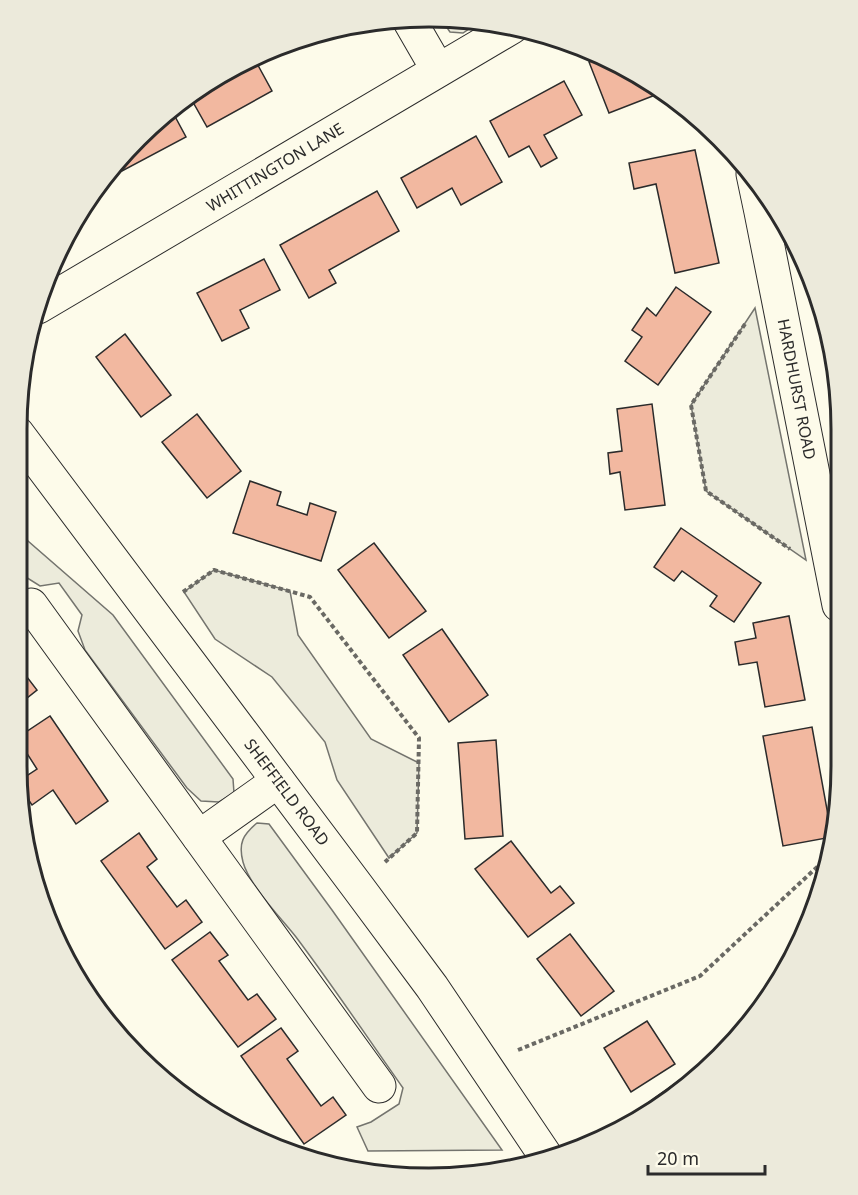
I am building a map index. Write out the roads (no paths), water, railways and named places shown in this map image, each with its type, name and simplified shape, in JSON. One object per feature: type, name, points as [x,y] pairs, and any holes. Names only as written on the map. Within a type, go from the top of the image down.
[{"type":"street","points":[[414,28],[438,70]]},
{"type":"street","name":"WHITTINGTON LANE","points":[[48,301],[500,34]]},
{"type":"street","name":"HARDHURST ROAD","points":[[758,199],[831,563]]},
{"type":"street","name":"SHEFFIELD ROAD","points":[[27,448],[432,987],[543,1151]]},
{"type":"street","points":[[31,605],[379,1086]]},
{"type":"street","points":[[199,837],[278,781]]}]
